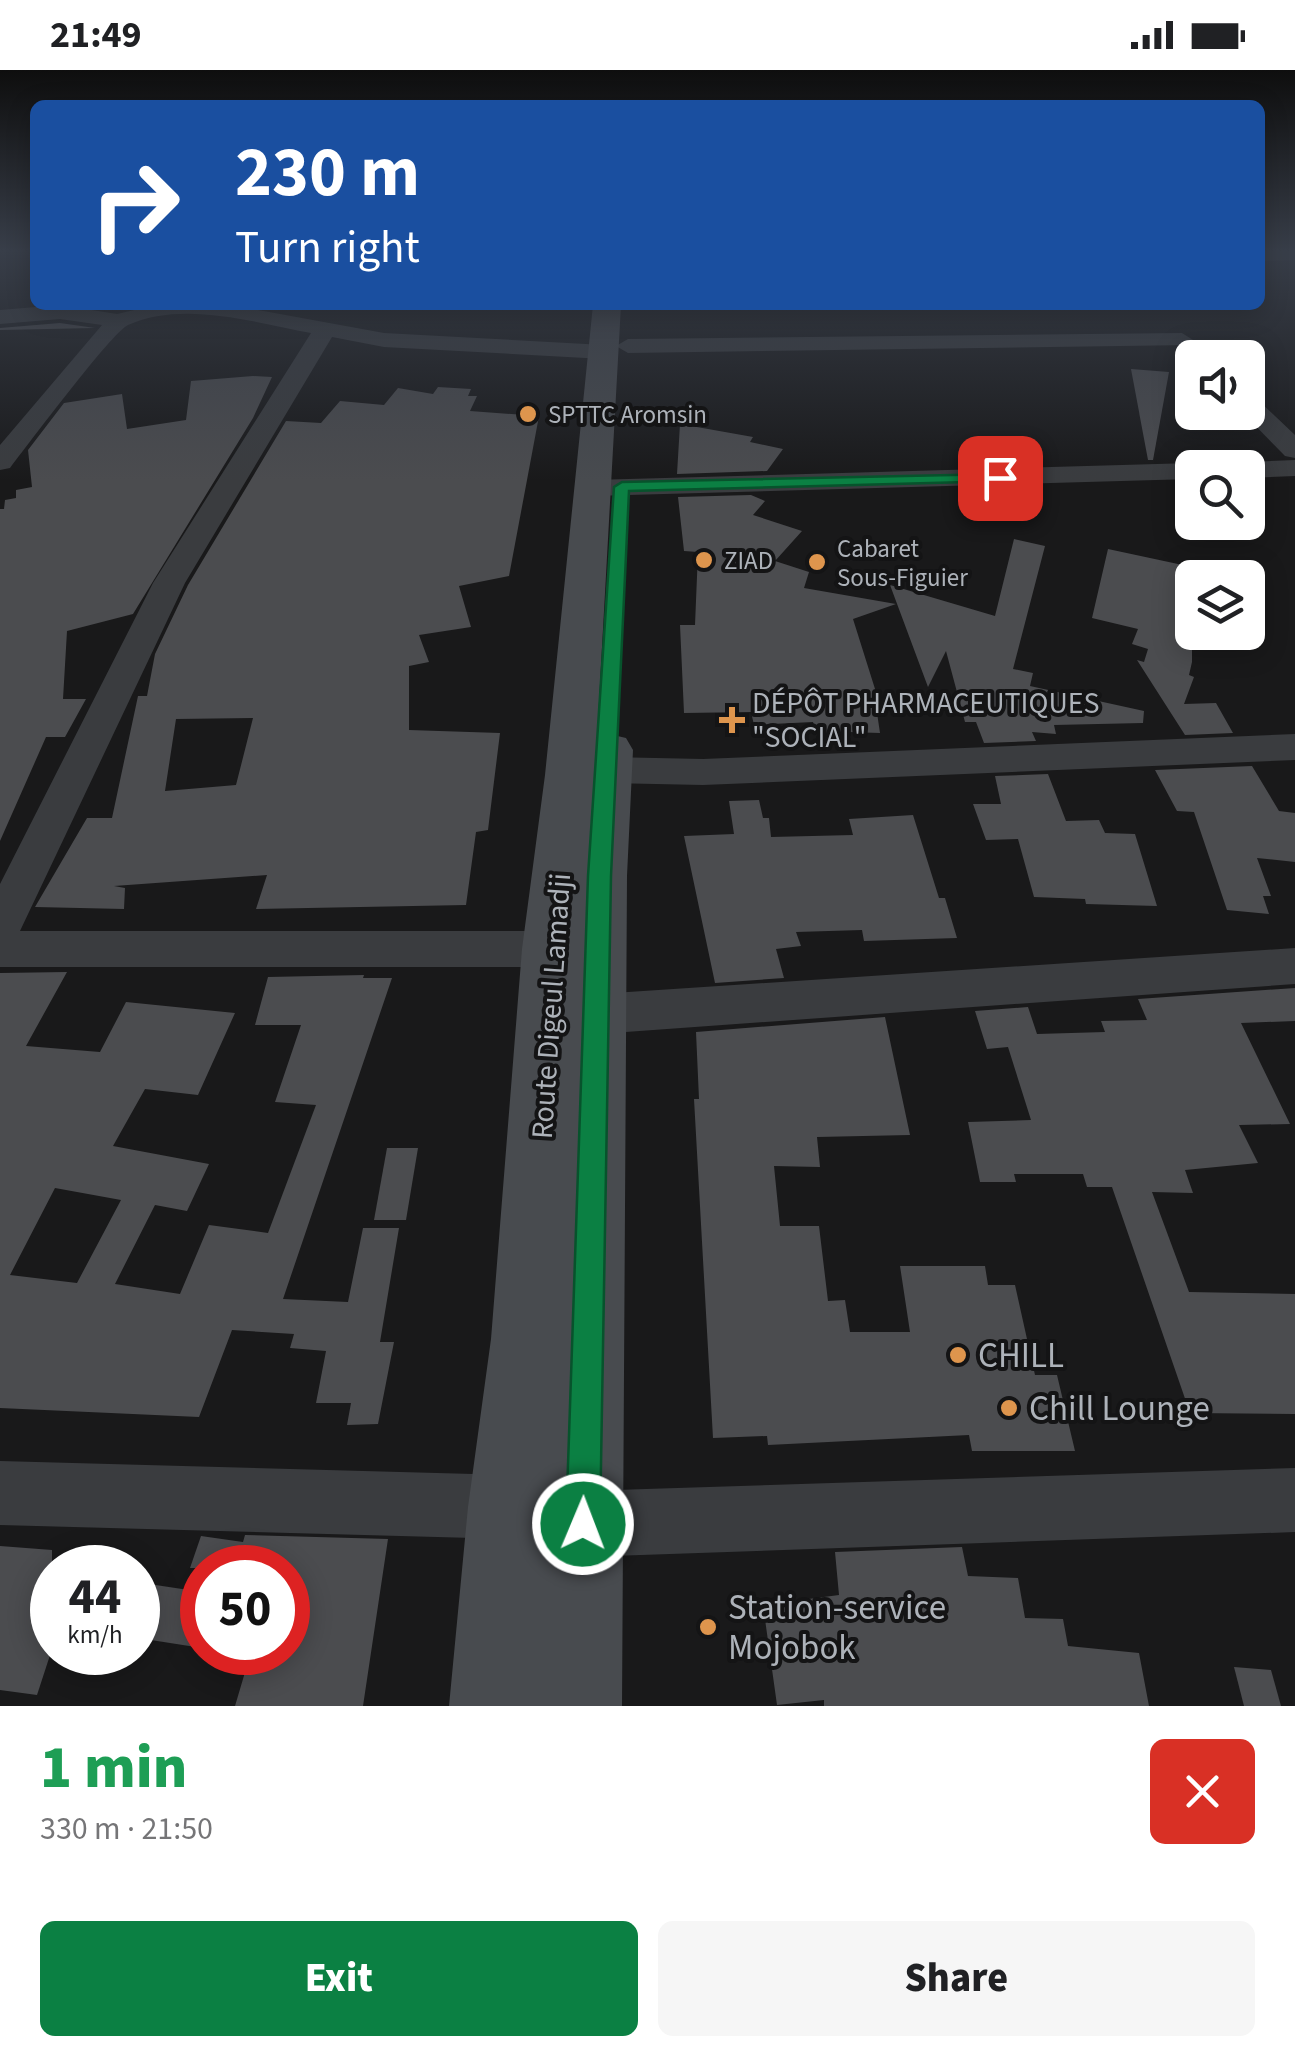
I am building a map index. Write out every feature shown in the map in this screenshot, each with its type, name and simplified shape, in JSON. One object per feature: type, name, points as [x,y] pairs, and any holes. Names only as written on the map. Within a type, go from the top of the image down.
[{"type":"main road","name":"Route Digeul Lamadji","points":[[495,1706],[510,1507],[530,1340],[551,949],[607,487],[618,328]]},
{"type":"main road","points":[[576,1706],[600,876],[608,770],[607,487]]},
{"type":"street","points":[[0,462],[110,328]]},
{"type":"street","points":[[308,328],[468,347],[608,328]]},
{"type":"street","points":[[676,328],[1182,340]]},
{"type":"street","points":[[1171,328],[1182,340]]},
{"type":"street","points":[[0,927],[169,583],[324,332]]},
{"type":"street","points":[[1265,421],[1295,450]]},
{"type":"street","points":[[1265,469],[1295,468]]},
{"type":"street","points":[[607,487],[1175,472]]},
{"type":"street","points":[[608,770],[703,772],[1295,748]]},
{"type":"street","points":[[0,949],[551,949]]},
{"type":"street","points":[[598,1014],[1295,966]]},
{"type":"street","points":[[0,1493],[510,1507],[583,1524],[1295,1500]]},
{"type":"building","points":[[0,328],[79,328],[0,330]]},
{"type":"building","points":[[1131,369],[1169,372],[1153,460],[1148,460]]},
{"type":"building","points":[[272,377],[253,418],[133,614],[67,631],[63,699],[86,699],[65,737],[46,737],[0,841],[0,509],[4,509],[5,500],[16,498],[16,490],[32,487],[28,450],[64,403],[122,394],[127,429],[186,420],[191,381]]},
{"type":"building","points":[[438,387],[471,389],[468,396],[477,396],[470,411],[539,416],[509,576],[459,586],[471,627],[419,635],[429,662],[409,666],[409,730],[500,733],[488,830],[476,832],[466,905],[256,909],[267,875],[114,886],[125,888],[124,909],[35,907],[87,818],[112,818],[138,696],[147,696],[155,654],[188,585],[286,421],[321,423],[340,401],[384,405],[398,388],[433,394]],"holes":[[[253,718],[236,785],[165,791],[176,719]]]},
{"type":"building","points":[[680,424],[753,437],[750,442],[783,449],[767,471],[677,474]]},
{"type":"building","points":[[751,495],[765,501],[753,515],[802,531],[775,561],[809,572],[804,588],[896,604],[853,619],[881,708],[876,706],[880,733],[849,732],[851,738],[818,740],[813,722],[754,725],[751,712],[684,713],[680,625],[695,625],[698,552],[684,551],[678,497]]},
{"type":"building","points":[[1014,539],[1045,546],[1013,669],[1033,673],[1030,686],[1144,711],[1143,723],[1054,725],[1056,734],[1032,732],[1036,741],[984,743],[976,722],[965,722],[946,651],[928,687],[890,585],[995,616]]},
{"type":"building","points":[[1108,549],[1175,563],[1175,650],[1192,650],[1189,675],[1194,677],[1184,704],[1216,703],[1233,733],[1185,735],[1137,660],[1144,662],[1148,649],[1132,644],[1138,629],[1092,618]]},
{"type":"building","points":[[1252,766],[1279,811],[1295,813],[1295,862],[1257,858],[1271,896],[1263,896],[1269,914],[1227,910],[1194,812],[1177,811],[1155,770]]},
{"type":"building","points":[[1048,774],[1066,821],[1099,820],[1105,833],[1135,834],[1157,906],[1086,904],[1085,899],[1034,897],[1018,839],[986,840],[973,804],[1001,804],[995,776]]},
{"type":"building","points":[[759,800],[763,818],[769,818],[771,837],[853,835],[849,819],[913,815],[939,898],[945,898],[957,938],[864,941],[862,930],[796,932],[801,946],[776,949],[784,978],[715,983],[684,836],[734,834],[729,801]]},
{"type":"building","points":[[67,972],[26,1046],[100,1052],[126,1002],[235,1013],[198,1095],[145,1089],[113,1146],[209,1164],[187,1211],[155,1205],[115,1284],[180,1294],[209,1225],[268,1233],[316,1105],[275,1102],[301,1025],[255,1025],[268,977],[392,978],[283,1299],[348,1302],[363,1228],[399,1228],[380,1342],[394,1342],[378,1424],[347,1425],[351,1403],[316,1403],[326,1351],[290,1348],[294,1334],[232,1330],[199,1417],[0,1408],[0,973]],"holes":[[[55,1188],[121,1200],[77,1283],[10,1275]]]},
{"type":"building","points":[[1295,988],[1295,1021],[1241,1023],[1290,1124],[1239,1125],[1258,1163],[1185,1170],[1193,1193],[1152,1192],[1189,1292],[1295,1294],[1295,1414],[1190,1413],[1112,1187],[1087,1187],[1083,1174],[1014,1174],[1016,1182],[980,1182],[968,1122],[1031,1120],[1008,1047],[987,1049],[975,1011],[1028,1007],[1037,1034],[1105,1032],[1101,1021],[1147,1020],[1138,999]]},
{"type":"building","points":[[885,1017],[910,1135],[817,1137],[820,1167],[774,1166],[780,1226],[819,1226],[828,1301],[845,1300],[850,1332],[910,1332],[900,1266],[985,1266],[988,1285],[1015,1285],[1035,1375],[1057,1375],[1075,1451],[972,1451],[969,1435],[768,1445],[767,1436],[713,1438],[694,1099],[699,1099],[696,1032]]},
{"type":"building","points":[[387,1148],[418,1148],[406,1220],[374,1220]]},
{"type":"building","points":[[245,1535],[388,1539],[363,1706],[235,1706],[244,1675],[310,1675],[310,1545],[198,1545],[201,1536],[243,1542]]},
{"type":"building","points":[[0,1546],[30,1548],[30,1675],[44,1675],[37,1695],[0,1690]]},
{"type":"building","points":[[962,1547],[968,1576],[1018,1578],[1025,1618],[1063,1619],[1068,1646],[1139,1653],[1149,1706],[824,1706],[824,1700],[777,1705],[763,1605],[839,1595],[835,1552]]},
{"type":"building","points":[[160,1586],[180,1589],[180,1645],[160,1641]]},
{"type":"building","points":[[1234,1667],[1271,1670],[1281,1706],[1244,1706]]},
{"type":"place","name":"SPTTC Aromsin","points":[[528,414]]},
{"type":"place","name":"ZIAD","points":[[704,560]]},
{"type":"place","name":"Cabaret Sous-Figuier","points":[[817,562]]},
{"type":"place","name":"DÉPÔT PHARMACEUTIQUES \"SOCIAL\"","points":[[732,720]]},
{"type":"place","name":"CHILL","points":[[958,1355]]},
{"type":"place","name":"Chill Lounge","points":[[1009,1408]]},
{"type":"place","name":"Station-service Mojobok","points":[[708,1627]]},
{"type":"route","points":[[583,1524],[600,876],[622,487],[1000,478]]}]
